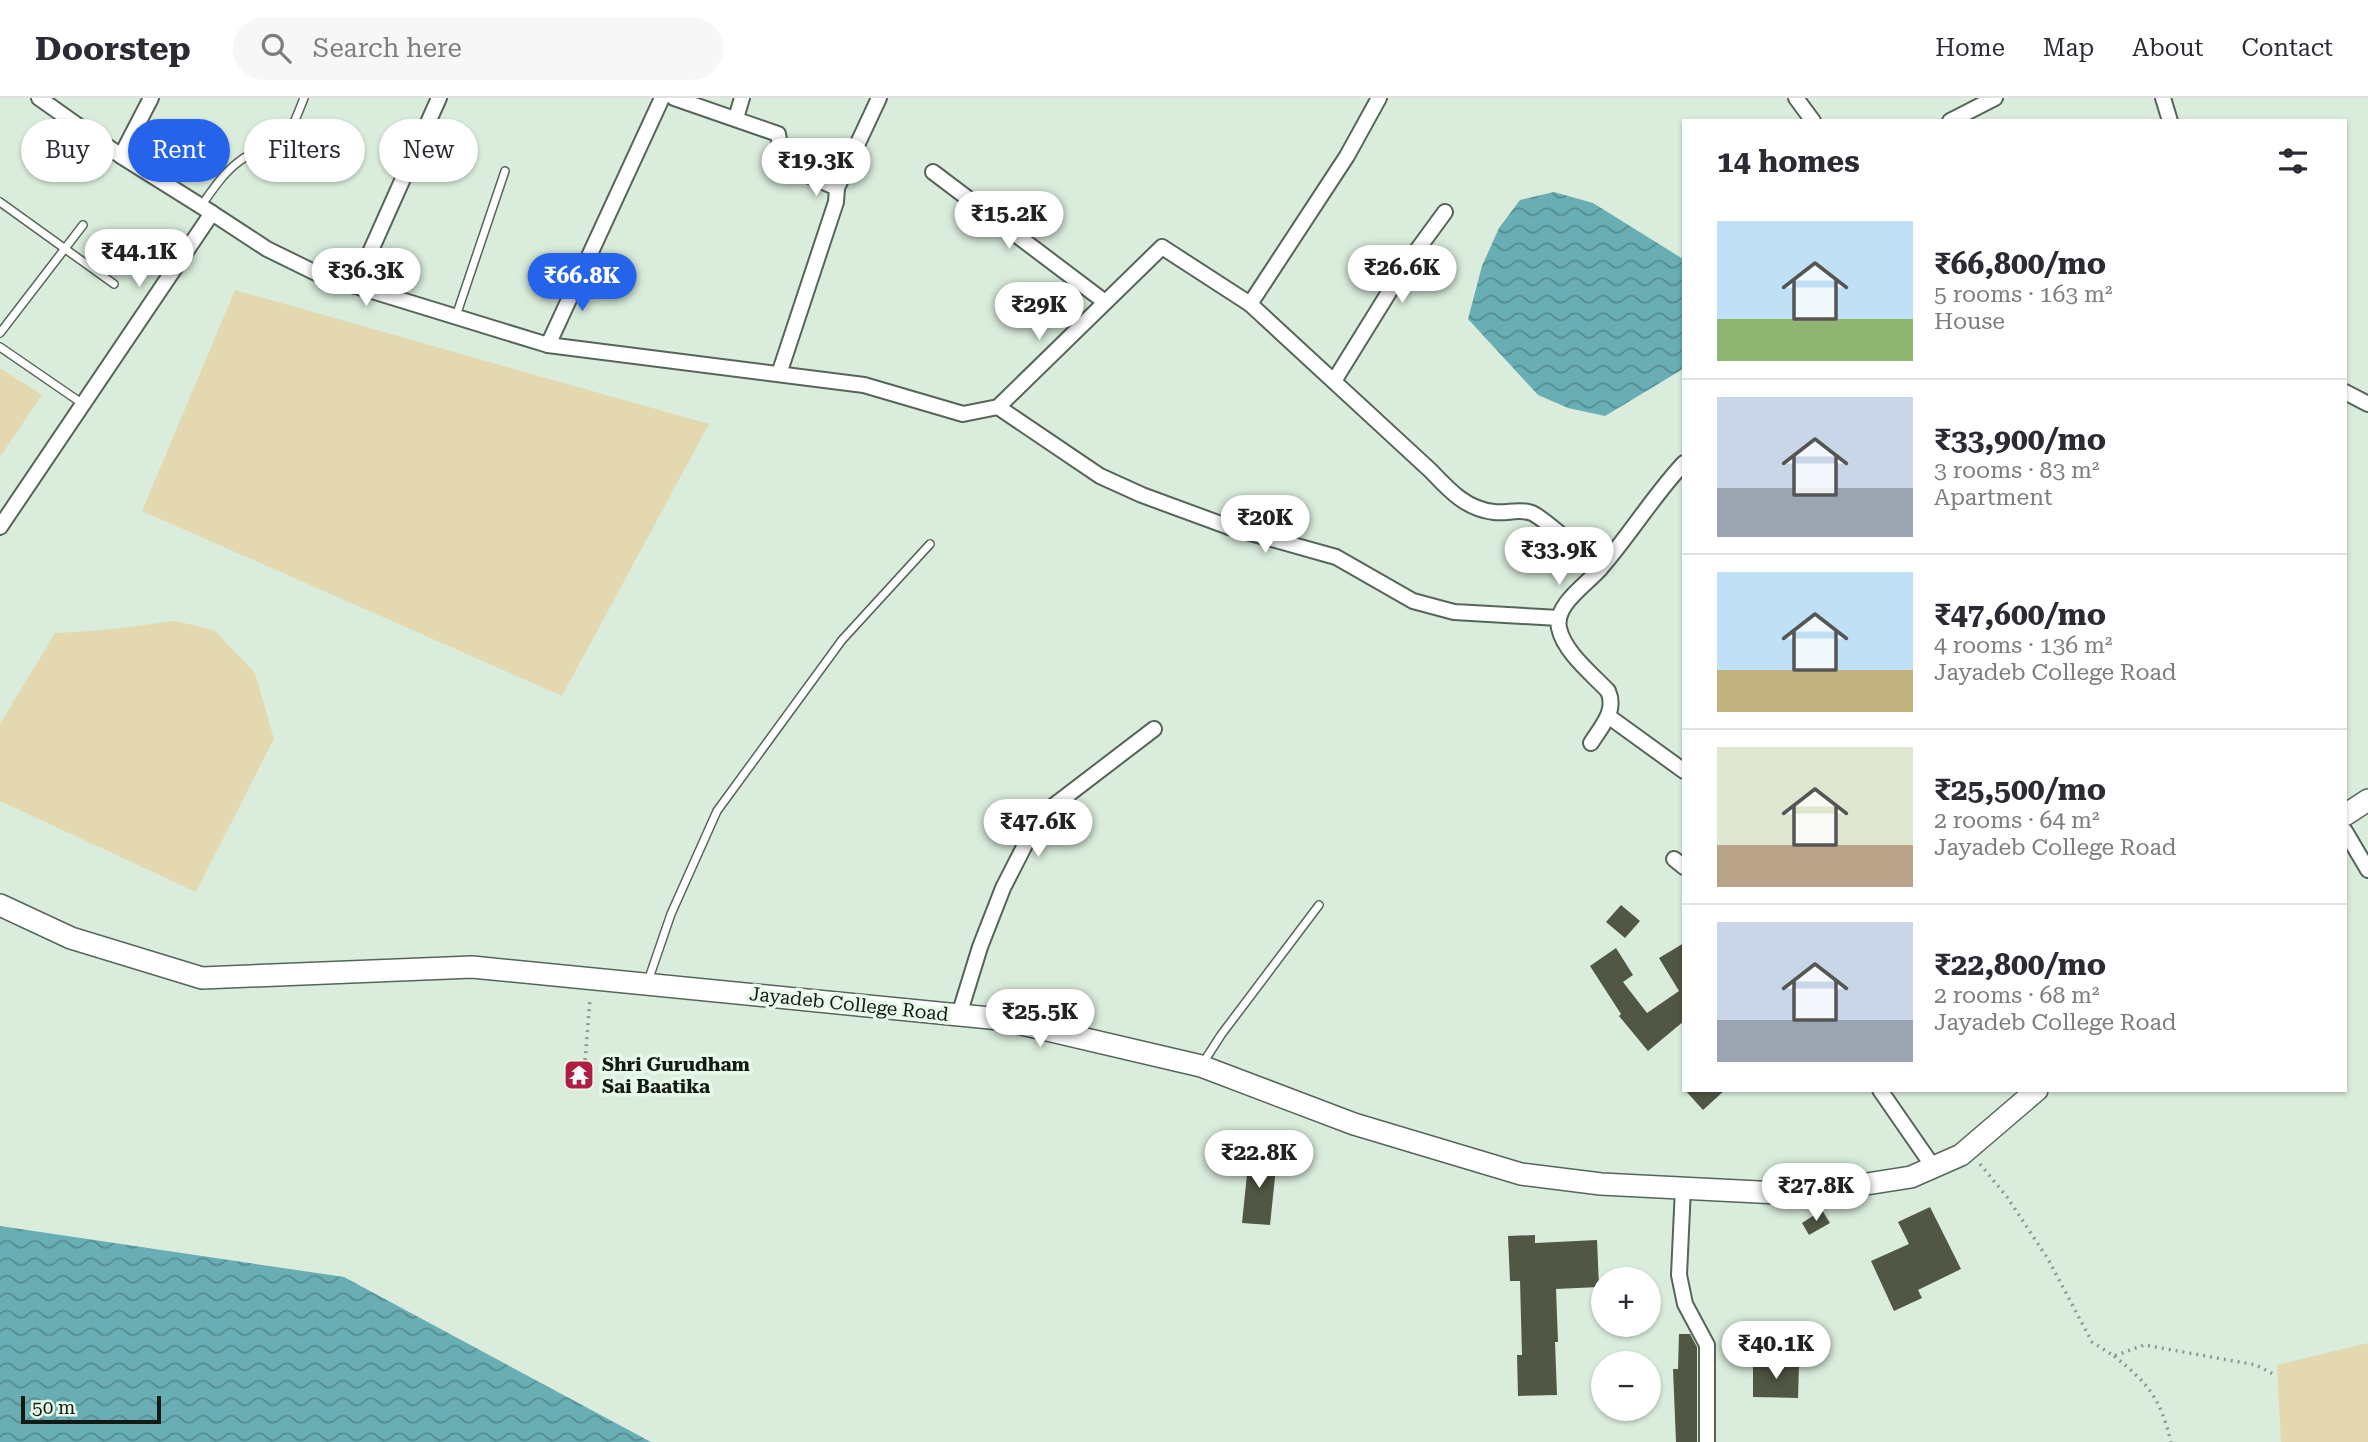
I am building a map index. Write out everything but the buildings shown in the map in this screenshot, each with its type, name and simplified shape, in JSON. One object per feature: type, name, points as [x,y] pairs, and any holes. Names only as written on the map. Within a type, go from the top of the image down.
[{"type":"street","points":[[39,98],[121,156],[267,249],[320,275],[548,345],[864,385],[963,414],[998,407],[1162,247],[1250,304],[1470,506],[1495,513],[1518,510],[1534,514],[1600,569]]},
{"type":"street","points":[[121,156],[151,98]]},
{"type":"street","points":[[355,286],[439,98]]},
{"type":"street","points":[[548,345],[662,98]]},
{"type":"street","points":[[674,98],[778,134],[783,164],[837,188]]},
{"type":"street","points":[[736,118],[742,98]]},
{"type":"street","points":[[779,374],[836,202],[837,188],[879,98]]},
{"type":"street","points":[[1250,304],[1347,156],[1378,98]]},
{"type":"street","points":[[1796,98],[1812,119]]},
{"type":"street","points":[[1954,119],[1995,98]]},
{"type":"street","points":[[2164,98],[2169,119]]},
{"type":"street","points":[[933,172],[1105,302]]},
{"type":"street","points":[[0,527],[83,404],[206,209]]},
{"type":"street","points":[[1334,381],[1404,268],[1445,212]]},
{"type":"street","points":[[2347,393],[2368,404]]},
{"type":"street","points":[[998,407],[1100,476],[1142,495],[1229,527],[1336,557],[1413,601],[1454,612],[1559,618]]},
{"type":"street","points":[[1591,743],[1608,716],[1612,700],[1608,691],[1567,647],[1559,629],[1559,618],[1566,604],[1600,569],[1682,466]]},
{"type":"street","points":[[1608,716],[1682,770]]},
{"type":"street","points":[[959,1015],[980,947],[1003,888],[1029,837],[1048,810],[1154,729]]},
{"type":"street","points":[[2347,814],[2368,800]]},
{"type":"street","points":[[2347,834],[2368,870]]},
{"type":"street","name":"Jayadeb College Road","points":[[0,905],[71,938],[202,978],[472,967],[1000,1019],[1201,1066],[1354,1124],[1521,1174],[1601,1184],[1778,1193],[1835,1189],[1911,1177],[1968,1149],[2035,1092]]},
{"type":"street","points":[[1881,1092],[1934,1168]]},
{"type":"street","points":[[1682,1188],[1679,1275],[1685,1304],[1707,1345],[1707,1442]]},
{"type":"lane","points":[[206,209],[225,172],[244,157],[274,147],[282,141],[304,98]]},
{"type":"lane","points":[[456,317],[505,171]]},
{"type":"lane","points":[[0,202],[114,284]]},
{"type":"lane","points":[[0,333],[83,225]]},
{"type":"lane","points":[[0,347],[83,404]]},
{"type":"lane","points":[[647,985],[671,914],[717,811],[842,640],[930,544]]},
{"type":"lane","points":[[1201,1066],[1319,905]]},
{"type":"path","points":[[584,1074],[590,1019],[589,979]]},
{"type":"path","points":[[1968,1149],[2007,1197],[2048,1259],[2092,1342],[2142,1379],[2162,1410],[2171,1442]]},
{"type":"path","points":[[2114,1356],[2144,1345],[2256,1365],[2275,1375]]},
{"type":"shaded area","points":[[235,290],[709,424],[562,696],[142,511]]},
{"type":"shaded area","points":[[0,368],[42,395],[0,457]]},
{"type":"shaded area","points":[[175,621],[214,630],[255,673],[274,739],[196,892],[0,801],[0,724],[55,633]]},
{"type":"shaded area","points":[[2368,1343],[2368,1442],[2281,1442],[2277,1365]]},
{"type":"water","points":[[1554,192],[1593,203],[1682,258],[1682,370],[1605,416],[1568,408],[1538,395],[1468,319],[1482,266],[1499,228],[1520,200]]},
{"type":"water","points":[[0,1226],[344,1277],[651,1442],[0,1442]]},
{"type":"place","name":"Shri Gurudham Sai Baatika","points":[[579,1075]]}]
